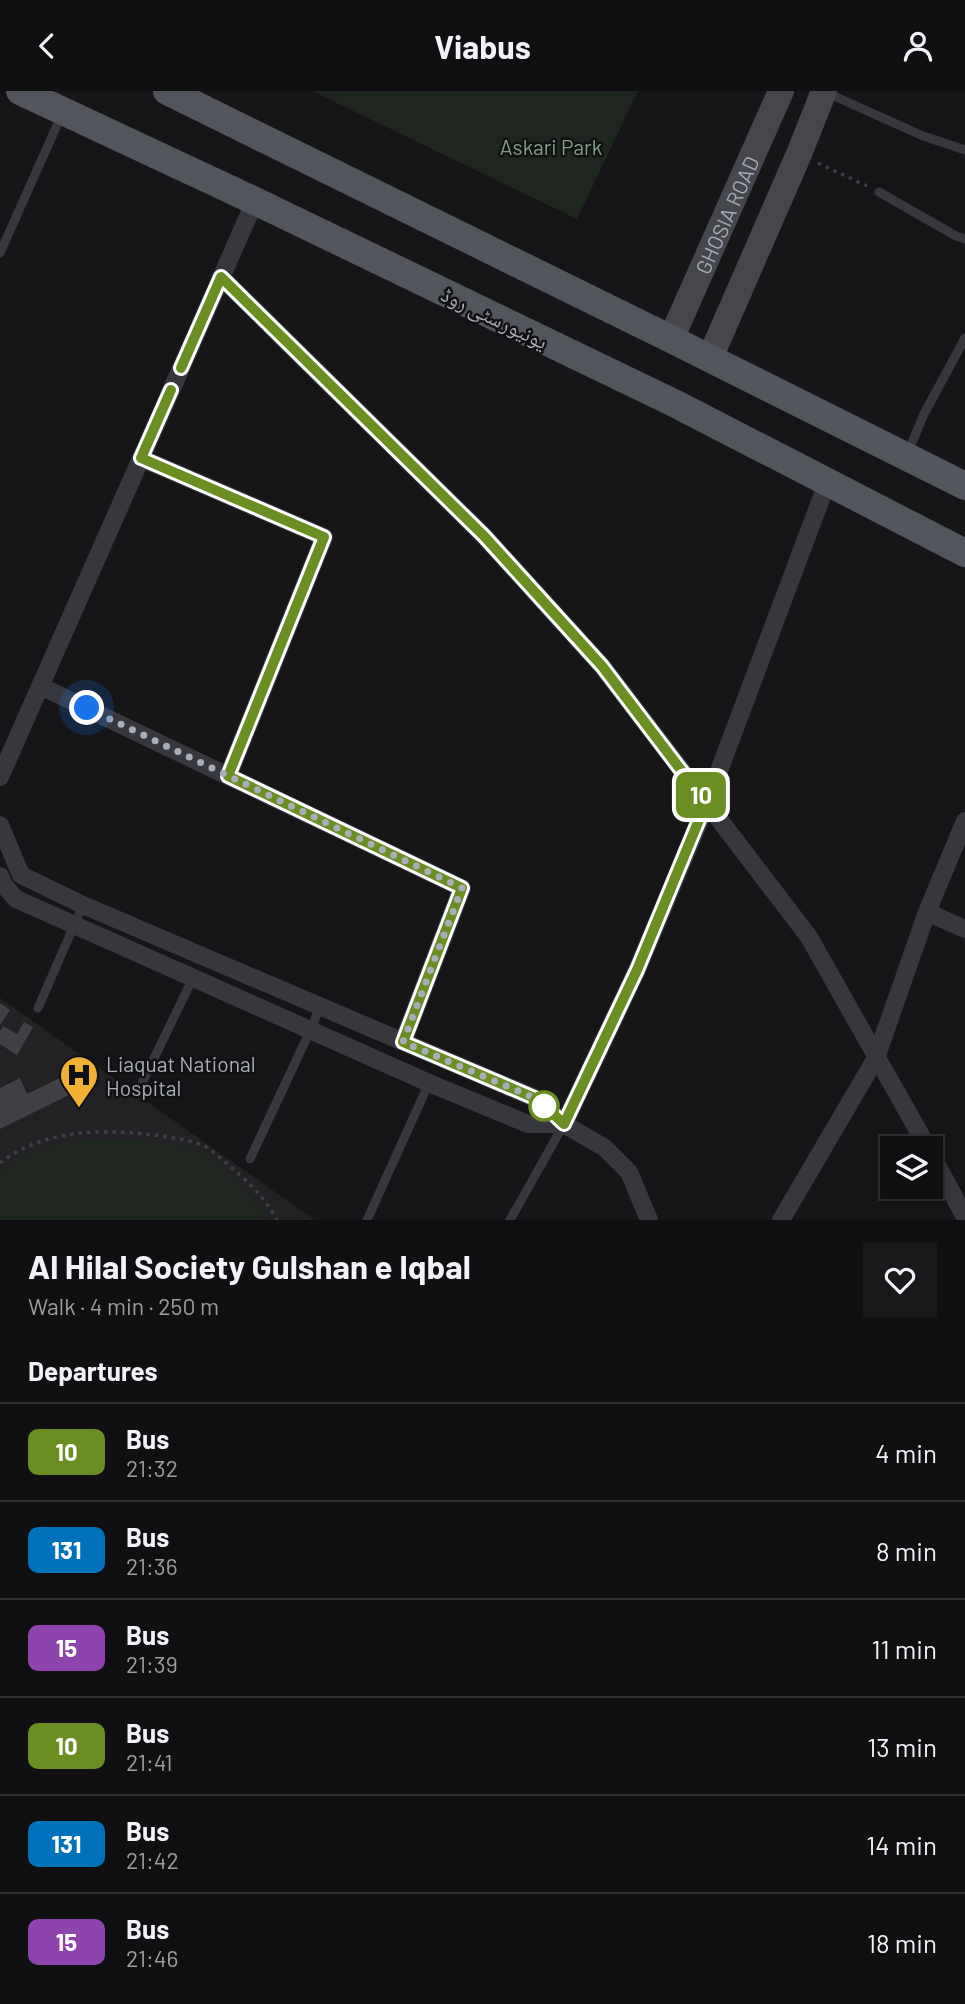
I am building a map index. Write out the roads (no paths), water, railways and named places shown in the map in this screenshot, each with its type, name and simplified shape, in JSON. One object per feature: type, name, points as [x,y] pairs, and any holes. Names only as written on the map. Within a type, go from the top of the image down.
[{"type":"main road","name":"یونیورسٹی روڈ","points":[[20,91],[674,403],[965,553]]},
{"type":"main road","points":[[167,91],[965,486]]},
{"type":"main road","name":"GHOSIA ROAD","points":[[671,339],[781,91]]},
{"type":"main road","points":[[710,358],[824,91]]},
{"type":"street","points":[[0,777],[255,201]]},
{"type":"street","points":[[221,277],[484,536],[602,666],[809,937],[921,1136]]},
{"type":"street","points":[[141,458],[324,537],[228,776]]},
{"type":"street","points":[[564,1124],[637,970],[706,803],[827,483]]},
{"type":"street","points":[[40,686],[462,888],[403,1042]]},
{"type":"street","points":[[781,1220],[876,1058],[927,912],[965,821]]},
{"type":"street","points":[[0,825],[21,874],[83,905],[537,1099],[564,1124],[605,1148],[629,1172],[649,1220]]},
{"type":"street","points":[[0,876],[16,898],[310,1031],[528,1124],[564,1124]]},
{"type":"street","points":[[927,912],[965,929]]},
{"type":"street","points":[[943,1176],[965,1217]]},
{"type":"lane","points":[[824,91],[923,136],[965,150]]},
{"type":"lane","points":[[0,253],[63,111]]},
{"type":"lane","points":[[879,192],[965,239]]},
{"type":"lane","points":[[906,457],[923,414],[965,338]]},
{"type":"lane","points":[[38,1008],[83,905]]},
{"type":"lane","points":[[141,1085],[193,978]]},
{"type":"lane","points":[[250,1159],[320,1007]]},
{"type":"lane","points":[[367,1220],[429,1083]]},
{"type":"lane","points":[[510,1220],[564,1124]]},
{"type":"place","name":"Liaquat National Hospital","points":[[79,1109]]},
{"type":"park label","name":"Askari Park","points":[[551,146]]}]
